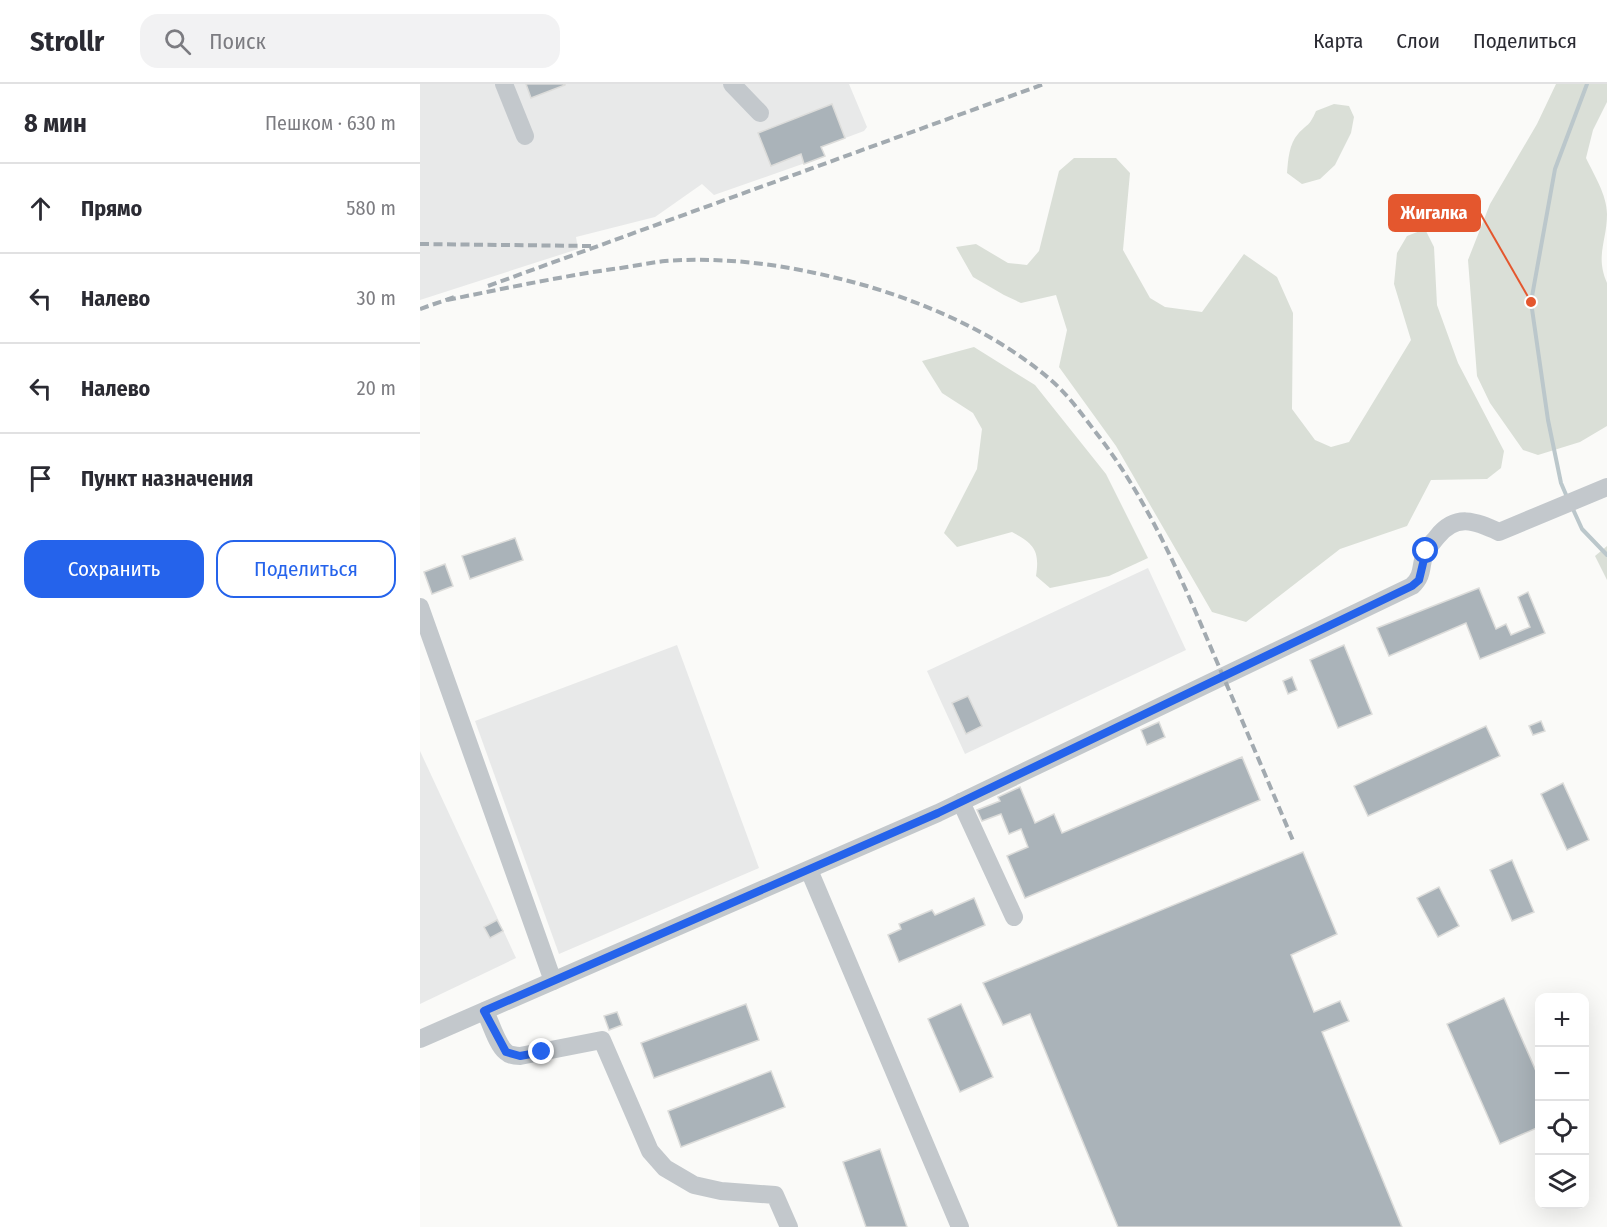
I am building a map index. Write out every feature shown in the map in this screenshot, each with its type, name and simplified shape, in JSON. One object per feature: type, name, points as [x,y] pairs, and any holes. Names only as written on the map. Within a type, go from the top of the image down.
[{"type":"street","points":[[504,84],[525,136]]},
{"type":"street","points":[[732,84],[760,113]]},
{"type":"street","points":[[420,1039],[962,802],[1412,586],[1419,580],[1426,551],[1443,529],[1458,521],[1480,523],[1499,532],[1607,486]]},
{"type":"street","points":[[420,607],[553,981]]},
{"type":"street","points":[[962,802],[1014,917]]},
{"type":"street","points":[[809,870],[960,1227]]},
{"type":"street","points":[[484,1011],[500,1043],[506,1052],[512,1055],[520,1056],[602,1040],[650,1151],[665,1168],[694,1185],[721,1191],[776,1195],[789,1227]]},
{"type":"shaded area","points":[[420,84],[849,84],[867,127],[864,131],[821,147],[825,156],[714,195],[702,184],[655,217],[576,237],[578,249],[420,300]]},
{"type":"shaded area","points":[[1556,84],[1607,84],[1607,102],[1593,130],[1586,158],[1602,192],[1607,214],[1602,265],[1607,283],[1607,426],[1580,442],[1538,455],[1523,450],[1490,403],[1477,376],[1468,260],[1490,204],[1537,124]]},
{"type":"shaded area","points":[[1334,104],[1349,106],[1354,117],[1351,133],[1335,165],[1320,179],[1302,184],[1287,173],[1293,142],[1316,111]]},
{"type":"shaded area","points":[[1074,158],[1116,158],[1130,173],[1123,250],[1150,298],[1165,307],[1202,312],[1244,254],[1277,277],[1293,313],[1292,409],[1315,440],[1331,447],[1349,442],[1411,340],[1394,284],[1397,253],[1407,236],[1425,229],[1434,247],[1437,305],[1458,363],[1504,451],[1501,468],[1487,479],[1431,480],[1407,526],[1340,549],[1246,622],[1212,612],[1116,446],[1059,367],[1067,330],[1056,295],[1021,303],[1004,295],[973,277],[956,247],[976,244],[1008,263],[1027,265],[1039,251],[1059,171]]},
{"type":"shaded area","points":[[974,347],[1035,385],[1106,474],[1148,558],[1109,576],[1050,588],[1036,576],[1037,560],[1034,549],[1026,540],[1012,532],[957,547],[944,533],[977,469],[982,429],[973,413],[942,393],[922,361]]},
{"type":"shaded area","points":[[1607,546],[1607,580],[1595,556]]},
{"type":"shaded area","points":[[1148,568],[1186,650],[965,754],[927,671]]},
{"type":"shaded area","points":[[677,645],[759,868],[559,954],[475,721]]},
{"type":"shaded area","points":[[420,751],[516,958],[420,1004]]},
{"type":"building","points":[[526,84],[565,84],[565,85],[531,98]]},
{"type":"building","points":[[832,104],[845,138],[821,147],[825,156],[804,164],[801,154],[771,166],[758,133]]},
{"type":"building","points":[[515,538],[523,560],[470,579],[462,556]]},
{"type":"building","points":[[445,564],[453,586],[432,594],[424,572]]},
{"type":"building","points":[[1479,588],[1496,629],[1506,624],[1511,635],[1530,627],[1518,597],[1528,592],[1545,633],[1480,659],[1466,623],[1389,656],[1377,628]]},
{"type":"building","points":[[1344,645],[1372,714],[1338,728],[1310,660]]},
{"type":"building","points":[[1292,677],[1297,690],[1288,694],[1283,681]]},
{"type":"building","points":[[968,696],[982,726],[966,734],[952,703]]},
{"type":"building","points":[[1541,721],[1545,731],[1533,735],[1529,726]]},
{"type":"building","points":[[1159,722],[1165,737],[1147,745],[1141,730]]},
{"type":"building","points":[[1486,726],[1500,756],[1368,816],[1354,786]]},
{"type":"building","points":[[1242,757],[1260,800],[1025,898],[1007,856],[1028,847],[1021,829],[1009,834],[1001,814],[982,821],[977,810],[1000,801],[998,797],[1020,787],[1035,823],[1054,814],[1062,833]]},
{"type":"building","points":[[1563,783],[1589,840],[1567,850],[1541,794]]},
{"type":"building","points":[[1303,852],[1337,934],[1291,955],[1314,1012],[1340,1001],[1349,1021],[1322,1032],[1402,1227],[1118,1227],[1030,1014],[1003,1025],[983,983]]},
{"type":"building","points":[[1512,860],[1534,912],[1512,921],[1490,870]]},
{"type":"building","points":[[1439,887],[1459,926],[1438,937],[1417,898]]},
{"type":"building","points":[[974,898],[985,925],[899,962],[888,935],[901,929],[899,924],[932,910],[935,915]]},
{"type":"building","points":[[497,920],[503,931],[490,938],[484,927]]},
{"type":"building","points":[[1504,998],[1535,1069],[1535,1129],[1500,1144],[1447,1024]]},
{"type":"building","points":[[746,1004],[759,1040],[654,1078],[641,1043]]},
{"type":"building","points":[[961,1004],[993,1077],[960,1092],[928,1019]]},
{"type":"building","points":[[617,1012],[622,1025],[609,1030],[604,1016]]},
{"type":"building","points":[[771,1071],[785,1107],[681,1147],[668,1111]]},
{"type":"building","points":[[880,1149],[907,1227],[866,1227],[843,1162]]},
{"type":"waterway","points":[[1567,497],[1561,483],[1548,420],[1531,302],[1555,169],[1587,84]]},
{"type":"waterway","points":[[1572,507],[1582,529],[1607,555]]},
{"type":"railway","points":[[488,286],[1044,84]]},
{"type":"railway","points":[[420,244],[591,246]]},
{"type":"railway","points":[[447,300],[665,261],[716,260],[767,264],[817,273],[892,294],[941,313],[988,336],[1010,350],[1052,381],[1069,398],[1113,456],[1147,510],[1189,596],[1294,843]]},
{"type":"railway","points":[[420,309],[454,297]]},
{"type":"place","name":"Жигалка","points":[[1531,302]]},
{"type":"route","points":[[542,1052],[520,1056],[506,1052],[484,1011],[938,813],[1412,586],[1419,580],[1426,551]]}]
